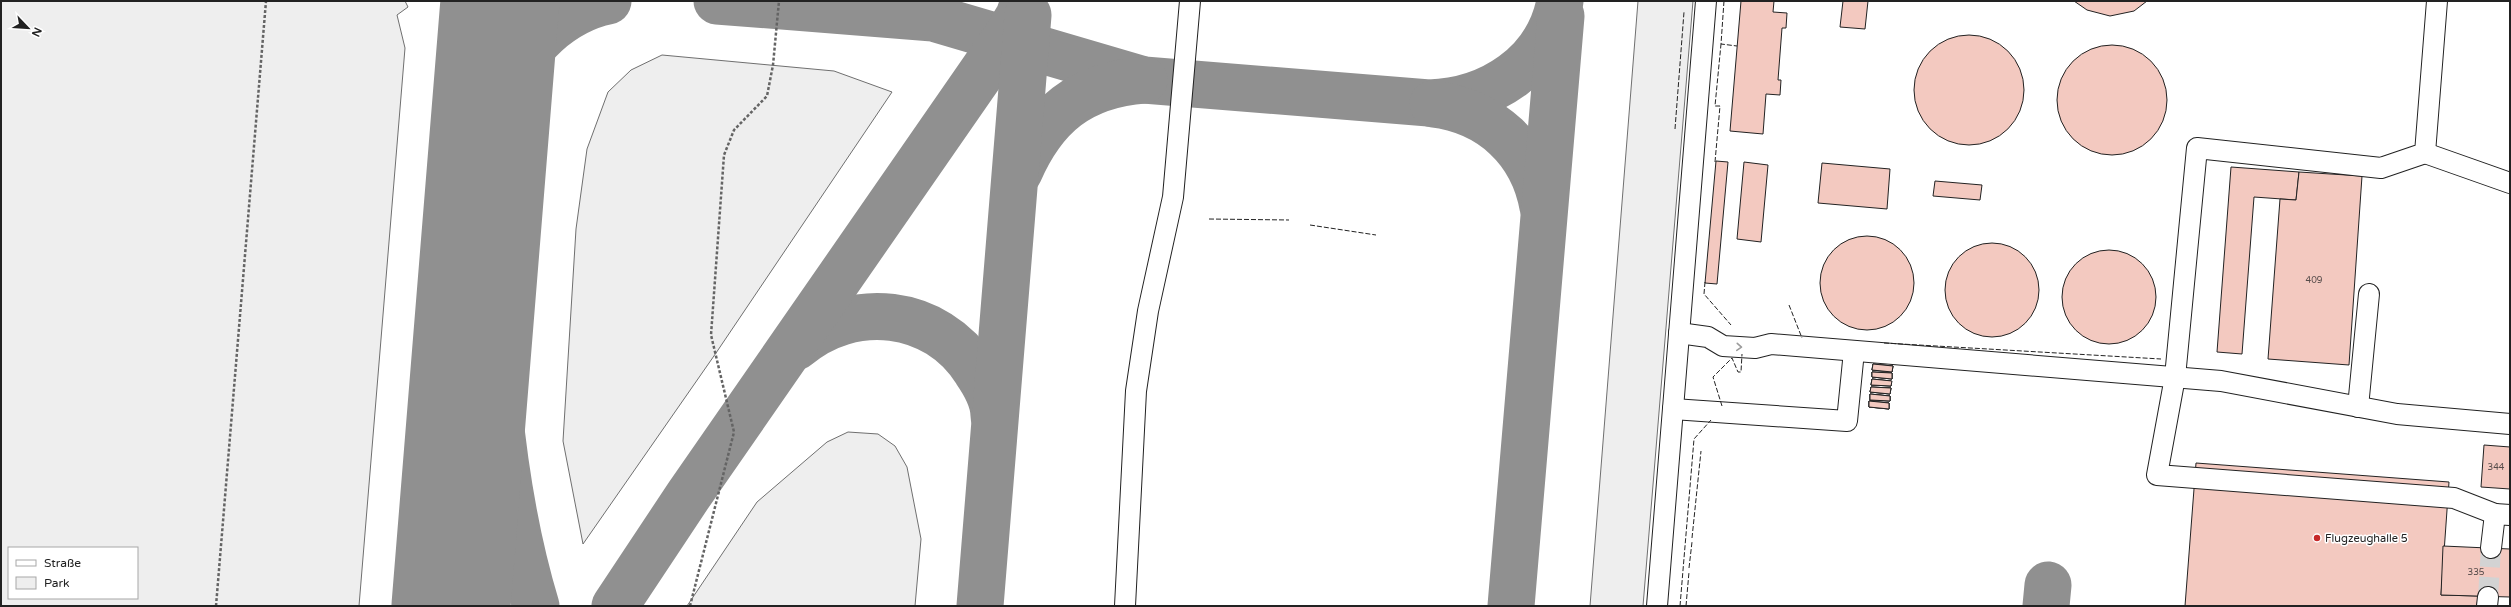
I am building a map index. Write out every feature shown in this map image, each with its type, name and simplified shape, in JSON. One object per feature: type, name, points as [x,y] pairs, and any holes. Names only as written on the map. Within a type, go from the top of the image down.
[{"type":"lane","points":[[1124,606],[1136,390],[1148,310],[1173,197],[1190,1]]},
{"type":"lane","points":[[1656,606],[1706,1]]},
{"type":"lane","points":[[2425,153],[2437,1]]},
{"type":"lane","points":[[2491,548],[2502,515],[2454,498],[2157,475],[2175,377],[2197,148],[2381,168],[2425,153],[2510,183]]},
{"type":"lane","points":[[2358,407],[2369,294]]},
{"type":"lane","points":[[1679,334],[1708,337],[1723,346],[1755,348],[1771,344],[2175,377],[2273,389],[2398,414],[2510,424]]},
{"type":"lane","points":[[1672,409],[1847,421],[1854,350]]},
{"type":"path","points":[[216,606],[266,1]]},
{"type":"path","points":[[690,606],[734,432],[711,335],[724,155],[734,130],[767,96],[773,65],[779,1]]},
{"type":"green space","points":[[1,1],[405,1],[408,7],[397,15],[405,48],[359,606],[1,606]]},
{"type":"green space","points":[[1638,1],[1693,1],[1643,606],[1590,606]]},
{"type":"green space","points":[[662,55],[834,71],[892,92],[716,353],[583,544],[563,441],[576,229],[587,149],[608,92],[631,70]]},
{"type":"green space","points":[[848,432],[878,434],[895,446],[907,467],[921,539],[915,606],[687,606],[757,502],[827,442]]},
{"type":"building","points":[[1741,1],[1774,1],[1773,12],[1787,13],[1786,28],[1782,28],[1778,80],[1781,80],[1780,95],[1766,94],[1763,134],[1730,131]]},
{"type":"building","points":[[1843,1],[1868,1],[1865,29],[1840,27]]},
{"type":"building","points":[[2074,1],[2147,1],[2134,11],[2110,16],[2087,10]]},
{"type":"building","points":[[1969,35],[1980,36],[1990,40],[2008,51],[2019,69],[2023,79],[2023,101],[2019,111],[2008,129],[1990,140],[1980,144],[1969,145],[1958,144],[1948,140],[1930,129],[1919,111],[1915,101],[1914,90],[1915,79],[1919,69],[1930,51],[1948,40],[1958,36]]},
{"type":"building","points":[[2112,45],[2123,46],[2133,50],[2151,61],[2162,79],[2166,89],[2166,111],[2162,121],[2151,139],[2133,150],[2123,154],[2112,155],[2101,154],[2091,150],[2073,139],[2062,121],[2058,111],[2057,100],[2058,89],[2062,79],[2073,61],[2091,50],[2101,46]]},
{"type":"building","points":[[1716,161],[1728,162],[1717,284],[1705,283]]},
{"type":"building","points":[[1744,162],[1768,165],[1761,242],[1737,239]]},
{"type":"building","points":[[1822,163],[1890,169],[1887,209],[1818,203]]},
{"type":"building","points":[[2231,167],[2299,172],[2296,200],[2254,197],[2242,354],[2217,352]]},
{"type":"building","points":[[2299,172],[2362,176],[2349,365],[2268,359],[2280,199],[2296,200]]},
{"type":"building","points":[[1935,181],[1982,185],[1980,200],[1933,196]]},
{"type":"building","points":[[1867,236],[1885,240],[1900,250],[1910,265],[1914,283],[1910,301],[1900,316],[1885,326],[1867,330],[1849,326],[1834,316],[1824,301],[1820,283],[1824,265],[1834,250],[1849,240]]},
{"type":"building","points":[[1992,243],[2010,247],[2025,257],[2035,272],[2039,290],[2035,308],[2025,323],[2010,333],[1992,337],[1974,333],[1959,323],[1949,308],[1945,290],[1949,272],[1959,257],[1974,247]]},
{"type":"building","points":[[2109,250],[2127,254],[2142,264],[2152,279],[2156,297],[2152,315],[2142,330],[2127,340],[2109,344],[2091,340],[2076,330],[2066,315],[2062,297],[2066,279],[2076,264],[2091,254]]},
{"type":"building","points":[[1873,364],[1893,366],[1892,372],[1872,370]]},
{"type":"building","points":[[1873,364],[1893,366],[1892,372],[1872,370]]},
{"type":"building","points":[[1873,364],[1893,366],[1892,372],[1872,370]]},
{"type":"building","points":[[1872,372],[1892,373],[1892,379],[1872,377]]},
{"type":"building","points":[[1872,372],[1892,373],[1892,379],[1872,377]]},
{"type":"building","points":[[1872,372],[1892,373],[1892,379],[1872,377]]},
{"type":"building","points":[[1872,379],[1891,381],[1891,386],[1871,385]]},
{"type":"building","points":[[1872,379],[1891,381],[1891,386],[1871,385]]},
{"type":"building","points":[[1872,379],[1892,381],[1891,386],[1871,385]]},
{"type":"building","points":[[1871,387],[1891,388],[1890,394],[1870,392]]},
{"type":"building","points":[[1871,387],[1891,388],[1890,394],[1870,392]]},
{"type":"building","points":[[1871,387],[1891,388],[1890,394],[1870,392]]},
{"type":"building","points":[[1870,394],[1890,396],[1890,401],[1870,400]]},
{"type":"building","points":[[1870,394],[1890,396],[1890,401],[1870,400]]},
{"type":"building","points":[[1870,394],[1890,396],[1890,401],[1870,400]]},
{"type":"building","points":[[1869,401],[1889,403],[1889,409],[1869,407]]},
{"type":"building","points":[[1869,401],[1889,403],[1889,409],[1869,407]]},
{"type":"building","points":[[1869,401],[1889,403],[1889,409],[1869,407]]},
{"type":"building","points":[[2484,445],[2510,447],[2510,489],[2481,487]]},
{"type":"building","name":"Flugzeughalle 5","points":[[2196,463],[2449,482],[2441,595],[2478,596],[2477,606],[2185,606]]},
{"type":"building","points":[[2443,546],[2510,549],[2510,597],[2441,595]]},
{"type":"taxiway","points":[[474,1],[489,48],[492,104]]},
{"type":"taxiway","points":[[487,154],[496,113],[505,89],[522,59],[546,33],[560,22],[575,13],[608,1]]},
{"type":"taxiway","points":[[717,1],[933,18],[1144,80],[1429,103],[1452,101],[1474,95],[1494,87],[1513,75],[1529,61],[1543,44],[1553,24],[1560,1]]},
{"type":"taxiway","points":[[615,606],[688,496],[1005,39],[1019,16],[1024,1]]},
{"type":"taxiway","points":[[980,606],[1028,15]]},
{"type":"taxiway","points":[[1511,606],[1561,16]]},
{"type":"taxiway","points":[[1019,172],[1040,134],[1067,106],[1083,96],[1101,88],[1121,83],[1144,80]]},
{"type":"taxiway","points":[[1433,104],[1454,108],[1473,115],[1491,125],[1506,137],[1519,151],[1530,168],[1538,186],[1543,207]]},
{"type":"taxiway","points":[[486,173],[493,336],[503,446],[511,500],[522,554],[536,606]]},
{"type":"taxiway","points":[[796,347],[818,332],[842,322],[867,317],[892,317],[916,323],[939,334],[959,350],[976,371],[986,387],[991,398],[994,416]]},
{"type":"taxiway","points":[[2046,606],[2048,585]]},
{"type":"runway","points":[[451,606],[500,1]]},
{"type":"tunnel","points":[[2488,597],[2491,548]]},
{"type":"fence","points":[[1724,1],[1721,44],[1737,46]]},
{"type":"fence","points":[[1675,129],[1684,12]]},
{"type":"fence","points":[[1715,162],[1720,106],[1715,106],[1721,44]]},
{"type":"fence","points":[[1209,219],[1289,220]]},
{"type":"fence","points":[[1310,225],[1376,235]]},
{"type":"fence","points":[[1705,282],[1704,294],[1731,325]]},
{"type":"fence","points":[[1789,305],[1802,338]]},
{"type":"fence","points":[[1884,343],[2161,359]]},
{"type":"fence","points":[[1722,406],[1713,377],[1732,358],[1738,372],[1741,372],[1742,354]]},
{"type":"fence","points":[[1680,606],[1694,439],[1711,420]]},
{"type":"fence","points":[[1692,538],[1701,451]]},
{"type":"fence","points":[[1689,568],[1692,542]]},
{"type":"fence","points":[[1686,606],[1689,572]]},
{"type":"place","name":"Flugzeughalle 5","points":[[2317,538]]}]
